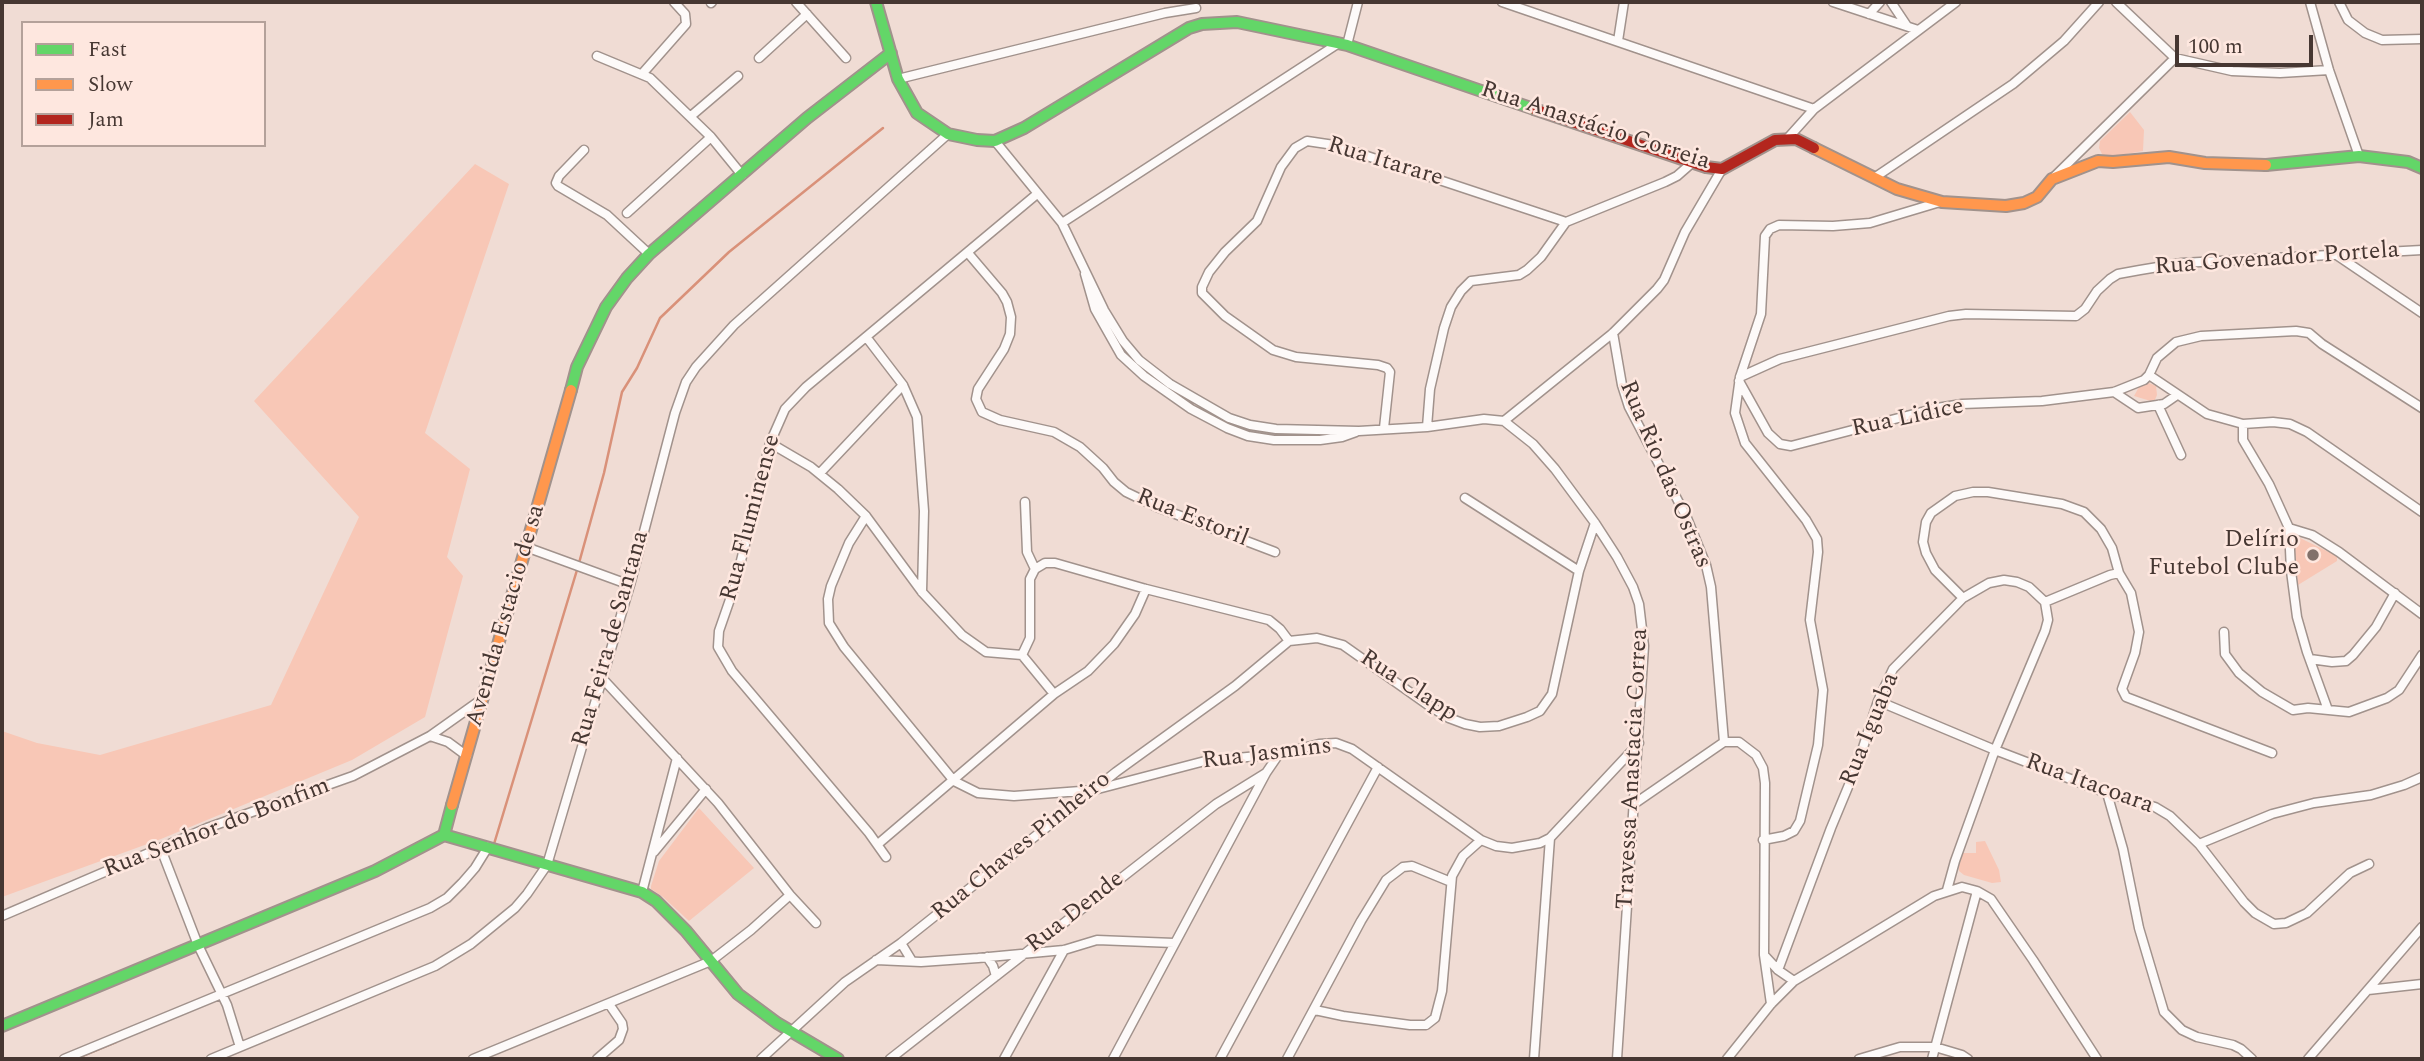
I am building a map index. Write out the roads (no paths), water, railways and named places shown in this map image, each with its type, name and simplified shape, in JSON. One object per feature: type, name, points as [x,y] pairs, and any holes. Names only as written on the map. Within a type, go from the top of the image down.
[{"type":"street","points":[[642,74],[686,24],[685,15],[674,2]]},
{"type":"street","points":[[796,2],[846,58]]},
{"type":"street","points":[[876,2],[906,99],[917,113],[948,134],[995,141],[1009,155],[1062,223],[1083,265],[1095,310],[1121,355],[1138,372],[1191,409],[1248,436],[1274,440],[1320,440],[1384,428],[1427,427],[1473,419],[1504,421],[1613,333],[1657,289],[1664,280],[1685,232],[1722,169]]},
{"type":"street","points":[[1062,223],[1343,44],[1358,2]]},
{"type":"street","points":[[1502,2],[1814,109]]},
{"type":"street","points":[[1618,41],[1624,2]]},
{"type":"street","points":[[1833,2],[1918,30]]},
{"type":"street","points":[[1869,14],[1880,2]]},
{"type":"street","points":[[1891,2],[1908,26]]},
{"type":"street","points":[[1956,2],[1814,109],[1788,138],[1805,142],[1897,189],[1942,202],[2006,206],[2037,197],[2175,58]]},
{"type":"street","points":[[1874,178],[2013,84],[2064,41],[2099,2]]},
{"type":"street","points":[[2116,2],[2175,58],[2232,71],[2280,73],[2329,70]]},
{"type":"street","points":[[2309,2],[2359,156]]},
{"type":"street","points":[[2339,2],[2348,20],[2365,33],[2382,40],[2422,39]]},
{"type":"street","points":[[898,79],[1197,5],[1202,24]]},
{"type":"street","points":[[759,58],[807,14]]},
{"type":"street","name":"Rua Anastácio Correia","points":[[995,141],[1024,128],[1176,34],[1202,24],[1237,22],[1343,44],[1693,162],[1722,169],[1775,140],[1788,138]]},
{"type":"street","points":[[1896,23],[1899,45]]},
{"type":"street","name":"Avenida Estacio de sa","points":[[444,835],[577,367],[607,307],[627,278],[649,254],[835,95],[891,53]]},
{"type":"street","points":[[597,56],[642,74],[691,116],[742,175]]},
{"type":"street","points":[[691,116],[738,76]]},
{"type":"street","name":"Rua Feira de Santana","points":[[211,1059],[379,991],[455,955],[514,908],[535,883],[547,865],[630,585],[675,414],[686,383],[696,367],[734,325],[948,134]]},
{"type":"street","points":[[627,213],[711,137]]},
{"type":"street","name":"Rua Itarare","points":[[1384,428],[1390,372],[1387,368],[1296,357],[1273,350],[1225,316],[1202,293],[1209,272],[1257,221],[1289,154],[1307,141],[1334,145],[1566,222]]},
{"type":"street","points":[[584,150],[559,176],[556,183],[607,215],[649,254]]},
{"type":"street","points":[[2052,179],[2098,161],[2169,157],[2205,163],[2275,165],[2359,156],[2408,162],[2422,168]]},
{"type":"street","points":[[1427,427],[1430,389],[1444,328],[1451,307],[1471,281],[1520,275],[1541,257],[1566,222],[1665,182],[1693,162]]},
{"type":"street","name":"Rua Fluminense","points":[[886,857],[878,844],[732,671],[718,647],[719,631],[735,585],[770,443],[779,419],[799,395],[1037,194]]},
{"type":"street","points":[[1763,840],[1784,836],[1797,827],[1818,745],[1823,690],[1810,620],[1818,552],[1817,539],[1806,520],[1745,443],[1735,413],[1740,379],[1761,314],[1764,244],[1770,229],[1779,225],[1833,226],[1870,223],[1942,202]]},
{"type":"street","name":"Rua Govenador Portela","points":[[1740,379],[1780,359],[1949,316],[2076,316],[2085,309],[2104,284],[2118,274],[2182,263],[2422,250]]},
{"type":"street","name":"Rua Estoril","points":[[968,253],[1002,293],[1011,317],[1010,334],[978,389],[976,399],[982,412],[1000,420],[1055,432],[1080,447],[1126,492],[1157,507],[1275,552]]},
{"type":"street","points":[[2337,256],[2422,313]]},
{"type":"street","points":[[2422,408],[2302,331],[2190,338],[2176,342],[2163,351],[2146,377],[2207,414],[2243,424],[2290,424],[2307,432],[2422,512]]},
{"type":"street","name":"Rua Rio das Ostras","points":[[1613,333],[1622,385],[1629,407],[1687,518],[1706,565],[1711,587],[1724,743]]},
{"type":"street","points":[[867,338],[903,385],[915,409],[920,439],[924,545],[922,592]]},
{"type":"street","name":"Rua Lidice","points":[[1740,379],[1768,433],[1780,444],[1791,446],[1937,408],[1962,404],[2042,401],[2114,392],[2146,377]]},
{"type":"street","points":[[820,472],[903,385]]},
{"type":"street","points":[[2114,392],[2138,408],[2164,404],[2177,395]]},
{"type":"street","points":[[2158,405],[2181,455]]},
{"type":"street","name":"Travessa Anastacia Correa","points":[[1504,421],[1533,444],[1595,523],[1618,557],[1639,604],[1644,646],[1617,1059]]},
{"type":"street","points":[[2243,424],[2243,440],[2269,484],[2290,528],[2291,570],[2297,617],[2328,710]]},
{"type":"street","points":[[770,443],[820,472],[866,516],[922,592],[962,635],[981,649],[1022,655],[1055,694]]},
{"type":"street","points":[[1963,598],[1935,570],[1923,542],[1926,522],[1941,504],[1955,496],[1988,492],[2062,504],[2084,512],[2101,529],[2112,548],[2119,573],[2131,593],[2139,632],[2136,653],[2122,689],[2130,700],[2272,753]]},
{"type":"street","points":[[1465,498],[1579,571]]},
{"type":"street","points":[[1025,502],[1027,552],[1035,569]]},
{"type":"street","points":[[866,516],[849,543],[831,586],[828,599],[829,623],[844,647],[954,781]]},
{"type":"street","name":"Rua Clapp","points":[[1289,641],[1317,638],[1335,642],[1372,664],[1449,718],[1480,727],[1499,726],[1540,711],[1552,694],[1579,571],[1595,523]]},
{"type":"street","points":[[2290,528],[2312,535],[2339,552],[2422,614]]},
{"type":"street","points":[[526,547],[630,585]]},
{"type":"street","points":[[1022,655],[1030,638],[1030,579],[1035,569],[1045,563],[1055,563],[1269,620],[1289,641]]},
{"type":"street","points":[[1947,890],[1995,750],[2045,631],[2048,620],[2045,602],[2119,573]]},
{"type":"street","name":"Rua Iguaba","points":[[1778,970],[1858,763],[1878,701],[1893,669],[1963,598],[1989,583],[2004,580],[2029,587],[2045,602]]},
{"type":"street","points":[[878,844],[1055,694],[1088,671],[1114,644],[1135,614],[1146,589]]},
{"type":"street","points":[[2310,659],[2346,661],[2369,638],[2395,593]]},
{"type":"street","points":[[2224,632],[2225,654],[2239,673],[2262,692],[2293,710],[2349,712],[2387,698],[2399,690],[2422,654]]},
{"type":"street","name":"Rua Chaves Pinheiro","points":[[761,1059],[845,982],[901,943],[1094,789],[1235,686],[1289,641]]},
{"type":"street","points":[[601,677],[706,789],[789,895],[816,923]]},
{"type":"street","name":"Rua Senhor do Bonfim","points":[[2,916],[207,828],[353,776],[430,736],[484,698]]},
{"type":"street","name":"Rua Itacoara","points":[[1878,701],[2107,793],[2155,807],[2170,816],[2199,844],[2255,913],[2274,923],[2287,923],[2307,913],[2350,873],[2369,864]]},
{"type":"street","points":[[430,736],[448,742],[467,756]]},
{"type":"street","points":[[1634,804],[1724,743],[1739,742],[1756,755],[1763,768],[1765,783],[1764,955],[1771,1004]]},
{"type":"street","name":"Rua Jasmins","points":[[954,781],[989,795],[1032,796],[1094,789],[1205,761],[1279,754],[1319,744],[1336,743],[1352,749],[1480,840],[1512,848],[1550,838]]},
{"type":"street","points":[[1534,1059],[1550,838],[1639,743]]},
{"type":"street","points":[[1113,1059],[1279,754]]},
{"type":"street","points":[[642,892],[677,758]]},
{"type":"street","points":[[1220,1059],[1378,767]]},
{"type":"street","name":"Rua Dende","points":[[890,1059],[1216,804],[1266,774]]},
{"type":"street","points":[[2199,844],[2273,814],[2314,803],[2371,795],[2404,786],[2422,777]]},
{"type":"street","points":[[653,854],[706,789]]},
{"type":"street","points":[[2107,793],[2123,849],[2138,928],[2164,1012],[2182,1030],[2197,1037],[2232,1045],[2252,1059]]},
{"type":"street","points":[[2,1026],[375,871],[444,835],[642,892],[669,913],[738,994],[792,1033],[838,1059]]},
{"type":"street","points":[[1315,1010],[1410,1025],[1426,1024],[1434,1018],[1442,991],[1451,882],[1456,867],[1469,849],[1480,840]]},
{"type":"street","points":[[64,1059],[429,908],[462,884],[488,847]]},
{"type":"street","points":[[161,849],[198,945],[222,995],[240,1047]]},
{"type":"street","points":[[1287,1059],[1377,892],[1394,872],[1412,866],[1451,882]]},
{"type":"street","points":[[1727,1059],[1771,1004],[1794,981],[1860,938],[1947,890],[1962,887],[1977,891],[1991,900],[2001,912],[2097,1059]]},
{"type":"street","points":[[1932,1059],[1977,891]]},
{"type":"street","points":[[473,1059],[711,961],[751,930],[789,895]]},
{"type":"street","points":[[2308,1059],[2422,927]]},
{"type":"street","points":[[876,960],[987,957],[1064,950],[1097,940],[1174,943]]},
{"type":"street","points":[[901,943],[912,961]]},
{"type":"street","points":[[1004,1059],[1064,950]]},
{"type":"street","points":[[1764,955],[1778,970],[1794,981]]},
{"type":"street","points":[[987,957],[996,976]]},
{"type":"street","points":[[2368,990],[2422,985]]},
{"type":"street","points":[[597,1059],[619,1040],[622,1029],[622,1023],[609,1004]]},
{"type":"street","points":[[1859,1059],[1900,1047],[1935,1047],[1968,1059]]},
{"type":"waterway","points":[[579,563],[604,473],[622,392],[637,368],[660,318],[729,252],[883,128]]},
{"type":"waterway","points":[[494,844],[577,570]]},
{"type":"waterway","points":[[75,1059],[116,1042]]},
{"type":"place","name":"Delírio Futebol Clube","points":[[2313,555]]}]
